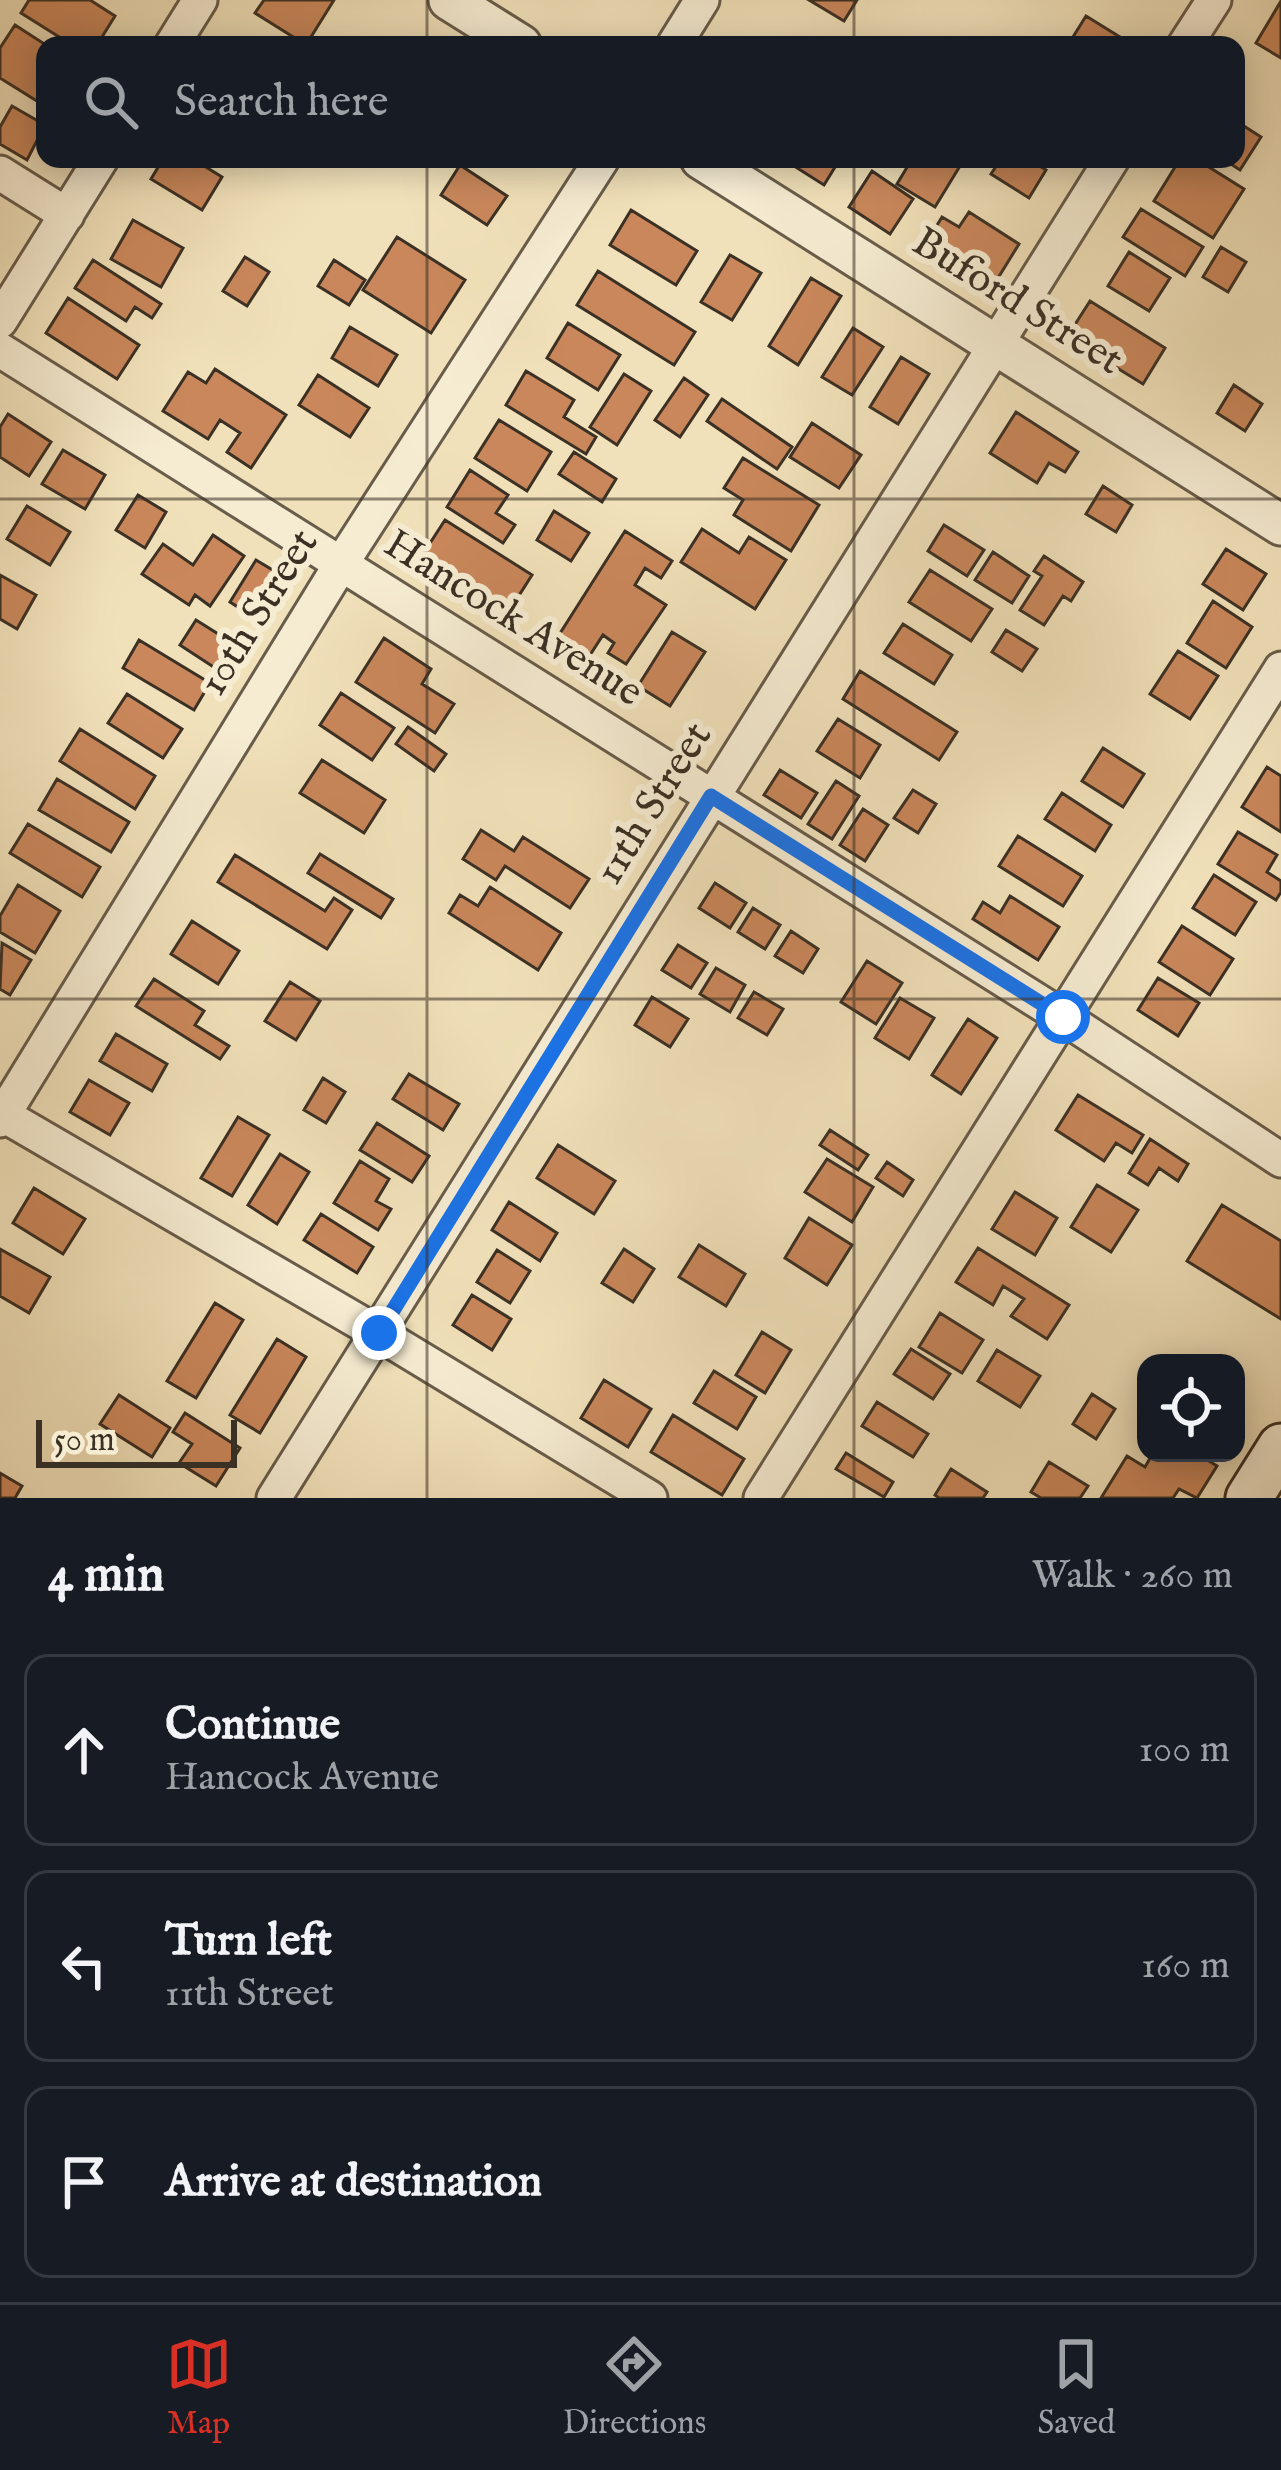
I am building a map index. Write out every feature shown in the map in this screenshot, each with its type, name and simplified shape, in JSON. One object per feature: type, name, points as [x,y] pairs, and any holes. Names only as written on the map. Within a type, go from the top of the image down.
[{"type":"main road","points":[[1249,1498],[1281,1447]]},
{"type":"street","points":[[178,36],[200,0]]},
{"type":"street","points":[[449,0],[507,36]]},
{"type":"street","points":[[680,36],[702,0]]},
{"type":"street","points":[[1191,36],[1214,0]]},
{"type":"street","points":[[0,321],[96,168]]},
{"type":"street","name":"10th Street","points":[[1,1116],[341,564],[596,168]]},
{"type":"street","name":"Buford Street","points":[[715,168],[1281,525]]},
{"type":"street","name":"11th Street","points":[[274,1498],[1106,168]]},
{"type":"street","points":[[0,173],[67,215]]},
{"type":"street","name":"Hancock Avenue","points":[[0,350],[1063,1017],[1281,1160]]},
{"type":"street","points":[[761,1498],[1281,669]]},
{"type":"street","points":[[1,1116],[379,1333],[650,1498]]},
{"type":"building","points":[[29,0],[90,0],[115,16],[103,36],[58,36],[21,13]]},
{"type":"building","points":[[264,0],[334,0],[312,36],[292,36],[255,13]]},
{"type":"building","points":[[809,0],[857,0],[844,21]]},
{"type":"building","points":[[1281,1],[1281,58],[1256,43]]},
{"type":"building","points":[[1086,16],[1118,36],[1074,36]]},
{"type":"building","points":[[15,25],[36,39],[36,100],[0,78],[0,48]]},
{"type":"building","points":[[12,106],[36,120],[36,142],[27,160],[0,144],[0,127]]},
{"type":"building","points":[[1245,127],[1261,137],[1245,162]]},
{"type":"building","points":[[158,168],[208,168],[222,177],[202,210],[151,179]]},
{"type":"building","points":[[458,168],[465,168],[507,196],[487,225],[441,195]]},
{"type":"building","points":[[797,168],[834,168],[824,185]]},
{"type":"building","points":[[907,168],[959,168],[935,207],[897,184]]},
{"type":"building","points":[[995,168],[1046,170],[1029,198],[991,174]]},
{"type":"building","points":[[1174,168],[1210,168],[1244,189],[1213,238],[1154,201]]},
{"type":"building","points":[[872,171],[913,199],[890,234],[849,207]]},
{"type":"building","points":[[1141,209],[1203,247],[1185,276],[1123,237]]},
{"type":"building","points":[[631,210],[697,251],[676,285],[610,245]]},
{"type":"building","points":[[969,212],[1019,244],[990,291],[923,248],[942,217],[959,227]]},
{"type":"building","points":[[133,220],[183,248],[161,287],[111,259]]},
{"type":"building","points":[[397,237],[465,280],[431,333],[363,290]]},
{"type":"building","points":[[1221,247],[1246,262],[1228,292],[1203,277]]},
{"type":"building","points":[[1129,252],[1170,278],[1149,311],[1108,286]]},
{"type":"building","points":[[730,255],[761,273],[732,320],[701,302]]},
{"type":"building","points":[[245,257],[269,272],[247,306],[223,291]]},
{"type":"building","points":[[93,260],[161,304],[152,318],[135,307],[126,321],[75,288]]},
{"type":"building","points":[[334,260],[365,280],[349,305],[318,286]]},
{"type":"building","points":[[598,271],[695,332],[674,365],[577,305]]},
{"type":"building","points":[[811,278],[841,296],[798,365],[769,346]]},
{"type":"building","points":[[68,298],[139,345],[117,379],[46,333]]},
{"type":"building","points":[[1090,301],[1165,348],[1143,384],[1067,337]]},
{"type":"building","points":[[568,323],[620,355],[598,390],[547,358]]},
{"type":"building","points":[[350,327],[397,355],[378,386],[332,358]]},
{"type":"building","points":[[853,328],[883,347],[852,395],[822,377]]},
{"type":"building","points":[[901,357],[929,374],[898,424],[870,407]]},
{"type":"building","points":[[215,369],[286,415],[251,468],[227,452],[240,433],[220,420],[208,439],[163,411],[188,372],[206,383]]},
{"type":"building","points":[[526,371],[574,400],[564,417],[596,437],[586,454],[506,405]]},
{"type":"building","points":[[624,374],[651,391],[617,445],[590,427]]},
{"type":"building","points":[[318,375],[369,408],[350,437],[299,405]]},
{"type":"building","points":[[684,378],[708,395],[680,437],[655,420]]},
{"type":"building","points":[[1234,385],[1262,404],[1245,431],[1217,413]]},
{"type":"building","points":[[722,399],[792,447],[777,469],[707,421]]},
{"type":"building","points":[[1016,412],[1078,452],[1065,472],[1049,463],[1037,483],[990,453]]},
{"type":"building","points":[[8,414],[51,442],[29,476],[0,457],[0,427]]},
{"type":"building","points":[[499,420],[551,452],[527,491],[475,458]]},
{"type":"building","points":[[812,423],[861,455],[839,488],[790,457]]},
{"type":"building","points":[[63,450],[105,475],[85,509],[42,484]]},
{"type":"building","points":[[574,452],[616,479],[602,502],[559,474]]},
{"type":"building","points":[[743,458],[819,505],[791,551],[734,515],[743,500],[724,488]]},
{"type":"building","points":[[470,470],[508,495],[496,513],[515,525],[503,543],[447,507]]},
{"type":"building","points":[[1103,486],[1132,505],[1116,532],[1086,514]]},
{"type":"building","points":[[138,495],[166,512],[145,548],[116,530]]},
{"type":"building","points":[[27,506],[70,532],[50,565],[7,539]]},
{"type":"building","points":[[554,511],[589,533],[571,561],[537,540]]},
{"type":"building","points":[[445,520],[532,575],[506,616],[419,560]]},
{"type":"building","points":[[944,525],[984,550],[967,576],[928,551]]},
{"type":"building","points":[[702,529],[739,553],[749,537],[786,560],[755,609],[681,562]]},
{"type":"building","points":[[625,531],[672,561],[661,578],[645,568],[635,585],[666,605],[626,664],[608,653],[614,643],[603,635],[581,669],[550,649]]},
{"type":"building","points":[[213,535],[244,556],[210,606],[195,595],[189,605],[142,574],[163,544],[193,565]]},
{"type":"building","points":[[1226,549],[1266,574],[1243,610],[1203,584]]},
{"type":"building","points":[[993,552],[1029,576],[1012,603],[975,580]]},
{"type":"building","points":[[1044,556],[1083,582],[1071,601],[1063,596],[1044,625],[1020,610],[1042,576],[1034,571]]},
{"type":"building","points":[[256,560],[291,581],[264,624],[230,602]]},
{"type":"building","points":[[930,570],[992,609],[971,641],[909,602]]},
{"type":"building","points":[[0,575],[36,595],[17,629],[0,619]]},
{"type":"building","points":[[1213,601],[1252,627],[1226,668],[1187,643]]},
{"type":"building","points":[[196,620],[231,642],[215,668],[180,645]]},
{"type":"building","points":[[903,624],[952,655],[934,684],[884,653]]},
{"type":"building","points":[[1006,630],[1037,649],[1022,671],[992,652]]},
{"type":"building","points":[[672,632],[705,652],[670,706],[638,686]]},
{"type":"building","points":[[384,638],[431,669],[422,684],[454,704],[435,733],[356,682]]},
{"type":"building","points":[[139,640],[210,683],[194,710],[123,668]]},
{"type":"building","points":[[1178,651],[1218,676],[1190,719],[1150,694]]},
{"type":"building","points":[[860,671],[957,732],[939,760],[843,699]]},
{"type":"building","points":[[341,693],[394,728],[372,760],[320,725]]},
{"type":"building","points":[[127,694],[182,729],[163,758],[108,723]]},
{"type":"building","points":[[838,719],[880,745],[860,778],[817,751]]},
{"type":"building","points":[[408,727],[446,754],[434,771],[396,744]]},
{"type":"building","points":[[80,729],[155,776],[135,809],[60,761]]},
{"type":"building","points":[[1103,748],[1144,774],[1123,807],[1082,781]]},
{"type":"building","points":[[322,760],[385,800],[364,833],[300,793]]},
{"type":"building","points":[[1267,767],[1281,776],[1281,832],[1242,807]]},
{"type":"building","points":[[780,770],[817,793],[801,818],[764,795]]},
{"type":"building","points":[[57,779],[129,822],[111,852],[39,810]]},
{"type":"building","points":[[836,781],[859,796],[832,839],[808,824]]},
{"type":"building","points":[[913,790],[936,804],[918,833],[894,818]]},
{"type":"building","points":[[1062,793],[1111,825],[1095,851],[1045,819]]},
{"type":"building","points":[[863,809],[888,825],[865,861],[840,845]]},
{"type":"building","points":[[28,824],[100,867],[82,897],[10,853]]},
{"type":"building","points":[[481,830],[514,851],[523,837],[589,879],[570,908],[505,866],[496,880],[463,859]]},
{"type":"building","points":[[1238,832],[1277,855],[1267,872],[1281,881],[1276,900],[1218,864]]},
{"type":"building","points":[[1018,836],[1082,876],[1063,906],[999,866]]},
{"type":"building","points":[[320,854],[393,899],[381,918],[308,873]]},
{"type":"building","points":[[235,855],[325,911],[334,898],[352,910],[327,949],[218,882]]},
{"type":"building","points":[[1214,875],[1256,902],[1235,935],[1193,908]]},
{"type":"building","points":[[715,883],[746,903],[730,928],[699,908]]},
{"type":"building","points":[[18,885],[60,911],[35,953],[0,932],[0,916]]},
{"type":"building","points":[[490,887],[561,933],[538,970],[449,913],[460,895],[478,906]]},
{"type":"building","points":[[1010,896],[1059,927],[1038,960],[973,919],[983,902],[1000,913]]},
{"type":"building","points":[[753,908],[780,925],[765,949],[738,932]]},
{"type":"building","points":[[192,921],[239,951],[218,984],[171,954]]},
{"type":"building","points":[[1182,926],[1233,959],[1210,995],[1159,962]]},
{"type":"building","points":[[791,931],[818,949],[803,973],[775,956]]},
{"type":"building","points":[[2,943],[31,960],[10,995],[0,989]]},
{"type":"building","points":[[678,945],[707,963],[691,988],[662,970]]},
{"type":"building","points":[[867,961],[902,983],[876,1024],[841,1002]]},
{"type":"building","points":[[716,968],[745,985],[730,1012],[700,994]]},
{"type":"building","points":[[1158,978],[1199,1003],[1178,1036],[1138,1010]]},
{"type":"building","points":[[154,979],[204,1011],[195,1025],[229,1046],[220,1059],[136,1006]]},
{"type":"building","points":[[290,982],[320,1001],[296,1040],[265,1021]]},
{"type":"building","points":[[754,992],[783,1009],[767,1035],[738,1018]]},
{"type":"building","points":[[652,997],[688,1019],[670,1047],[635,1025]]},
{"type":"building","points":[[900,998],[934,1018],[909,1059],[875,1038]]},
{"type":"building","points":[[968,1019],[997,1038],[961,1094],[932,1075]]},
{"type":"building","points":[[116,1034],[167,1064],[152,1091],[100,1061]]},
{"type":"building","points":[[409,1074],[459,1104],[443,1130],[393,1099]]},
{"type":"building","points":[[323,1078],[345,1092],[326,1123],[304,1110]]},
{"type":"building","points":[[89,1080],[129,1103],[110,1135],[70,1112]]},
{"type":"building","points":[[1078,1095],[1143,1135],[1132,1153],[1116,1143],[1104,1161],[1056,1130]]},
{"type":"building","points":[[238,1117],[269,1135],[232,1196],[201,1178]]},
{"type":"building","points":[[377,1123],[429,1156],[412,1182],[360,1150]]},
{"type":"building","points":[[830,1130],[868,1155],[858,1170],[820,1145]]},
{"type":"building","points":[[1150,1139],[1188,1164],[1178,1181],[1159,1168],[1148,1185],[1129,1173]]},
{"type":"building","points":[[558,1145],[615,1181],[594,1214],[537,1178]]},
{"type":"building","points":[[280,1154],[309,1172],[277,1224],[248,1205]]},
{"type":"building","points":[[827,1159],[873,1187],[852,1222],[805,1192]]},
{"type":"building","points":[[360,1161],[389,1179],[376,1201],[391,1209],[378,1230],[334,1203]]},
{"type":"building","points":[[887,1162],[913,1180],[903,1196],[876,1178]]},
{"type":"building","points":[[1097,1185],[1138,1210],[1111,1252],[1071,1227]]},
{"type":"building","points":[[34,1188],[85,1219],[63,1254],[13,1223]]},
{"type":"building","points":[[1015,1192],[1057,1218],[1035,1255],[992,1229]]},
{"type":"building","points":[[509,1202],[557,1233],[540,1261],[492,1230]]},
{"type":"building","points":[[1222,1205],[1281,1241],[1281,1319],[1187,1261]]},
{"type":"building","points":[[321,1214],[373,1247],[357,1273],[304,1240]]},
{"type":"building","points":[[809,1218],[852,1245],[827,1285],[785,1258]]},
{"type":"building","points":[[699,1245],[745,1274],[726,1306],[679,1277]]},
{"type":"building","points":[[978,1248],[1069,1305],[1047,1339],[1011,1316],[1024,1299],[1003,1286],[993,1305],[956,1282]]},
{"type":"building","points":[[0,1249],[50,1277],[29,1313],[0,1296]]},
{"type":"building","points":[[624,1249],[654,1269],[633,1302],[602,1283]]},
{"type":"building","points":[[497,1250],[530,1271],[510,1303],[477,1282]]},
{"type":"building","points":[[472,1295],[511,1319],[492,1350],[453,1325]]},
{"type":"building","points":[[215,1303],[243,1320],[196,1398],[167,1381]]},
{"type":"building","points":[[940,1313],[983,1340],[962,1373],[919,1347]]},
{"type":"building","points":[[762,1332],[791,1350],[765,1393],[736,1375]]},
{"type":"building","points":[[277,1339],[306,1357],[260,1433],[230,1415]]},
{"type":"building","points":[[911,1349],[950,1374],[933,1399],[894,1374]]},
{"type":"building","points":[[997,1350],[1040,1376],[1020,1407],[978,1381]]},
{"type":"building","points":[[714,1371],[756,1397],[737,1429],[694,1403]]},
{"type":"building","points":[[604,1380],[651,1409],[628,1447],[581,1418]]},
{"type":"building","points":[[1092,1394],[1115,1409],[1096,1439],[1073,1424]]},
{"type":"building","points":[[119,1395],[170,1428],[152,1457],[100,1424]]},
{"type":"building","points":[[877,1402],[928,1434],[913,1457],[862,1426]]},
{"type":"building","points":[[185,1413],[240,1448],[216,1486],[179,1463],[192,1444],[173,1432]]},
{"type":"building","points":[[673,1415],[744,1459],[722,1495],[651,1452]]},
{"type":"building","points":[[846,1453],[893,1482],[884,1497],[836,1469]]},
{"type":"building","points":[[1127,1456],[1145,1467],[1148,1462],[1211,1462],[1217,1466],[1197,1498],[1179,1489],[1173,1498],[1101,1498]]},
{"type":"building","points":[[1049,1462],[1088,1486],[1080,1498],[1041,1498],[1031,1492]]},
{"type":"building","points":[[951,1469],[987,1492],[983,1498],[935,1495]]},
{"type":"building","points":[[0,1473],[22,1486],[15,1498],[0,1498]]},
{"type":"route","points":[[379,1333],[711,796],[1063,1017]]}]
